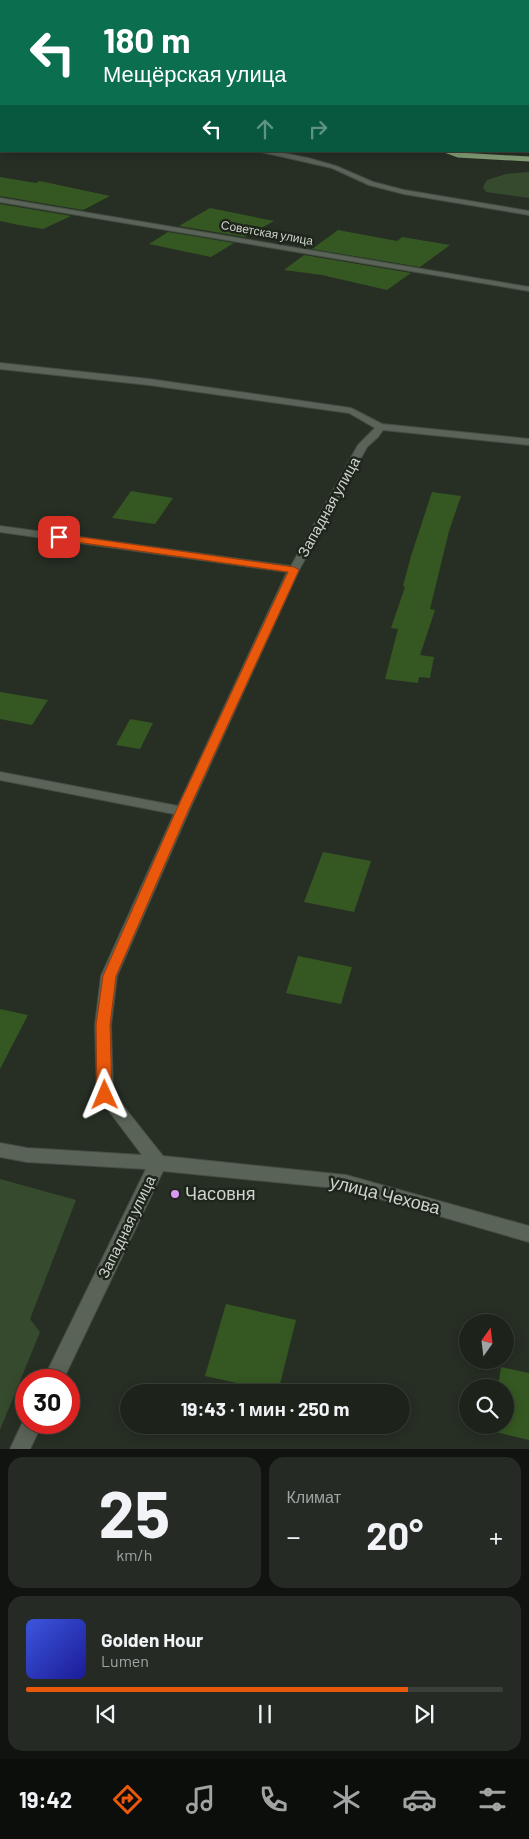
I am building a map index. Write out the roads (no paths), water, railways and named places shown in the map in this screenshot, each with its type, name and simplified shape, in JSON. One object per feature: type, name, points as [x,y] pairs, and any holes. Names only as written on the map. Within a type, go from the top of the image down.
[{"type":"street","points":[[266,152],[306,159],[334,167],[371,184],[404,192],[529,213]]},
{"type":"street","name":"Советская улица","points":[[0,200],[529,289]]},
{"type":"street","points":[[0,366],[149,382],[351,410],[380,427],[529,442]]},
{"type":"street","name":"Западная улица","points":[[59,1369],[158,1163],[105,1095],[103,1025],[109,976],[182,811],[294,570],[363,445],[375,435],[380,427]]},
{"type":"street","points":[[0,529],[294,570]]},
{"type":"street","points":[[0,776],[182,811]]},
{"type":"street","name":"улица Чехова","points":[[0,1150],[27,1155],[158,1163],[346,1182],[529,1234]]},
{"type":"street","points":[[20,1449],[27,1434]]},
{"type":"waterway","points":[[450,152],[458,155],[529,159]]},
{"type":"place","name":"Часовня","points":[[175,1194]]}]
